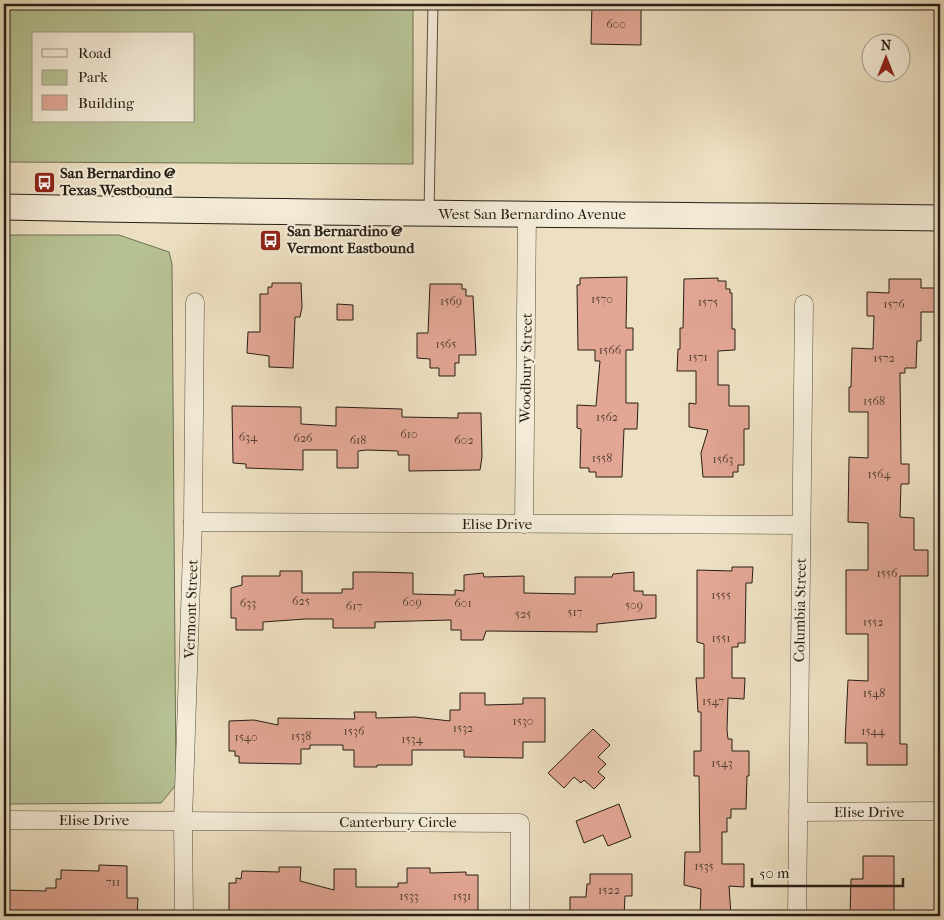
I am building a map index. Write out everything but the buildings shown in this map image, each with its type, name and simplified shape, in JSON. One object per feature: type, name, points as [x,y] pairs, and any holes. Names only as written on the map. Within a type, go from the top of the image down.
[{"type":"main road","name":"West San Bernardino Avenue","points":[[4,207],[429,215],[527,213],[940,218]]},
{"type":"street","name":"Woodbury Street","points":[[524,524],[527,213]]},
{"type":"street","name":"Vermont Street","points":[[184,916],[183,820],[193,522],[195,302]]},
{"type":"street","name":"Columbia Street","points":[[797,916],[804,304]]},
{"type":"street","name":"Elise Drive","points":[[193,522],[801,525]]},
{"type":"street","name":"Elise Drive","points":[[798,812],[940,811]]},
{"type":"street","name":"Elise Drive","points":[[4,820],[183,820]]},
{"type":"street","name":"Canterbury Circle","points":[[183,820],[520,823],[520,916]]},
{"type":"lane","points":[[429,215],[433,4]]},
{"type":"green space","points":[[4,4],[413,4],[413,164],[4,162]]},
{"type":"green space","points":[[4,235],[119,235],[169,252],[172,264],[176,785],[161,803],[4,804]]},
{"type":"place","name":"San Bernardino @ Texas Westbound","points":[[44,182]]},
{"type":"place","name":"San Bernardino @ Vermont Eastbound","points":[[271,240]]}]
